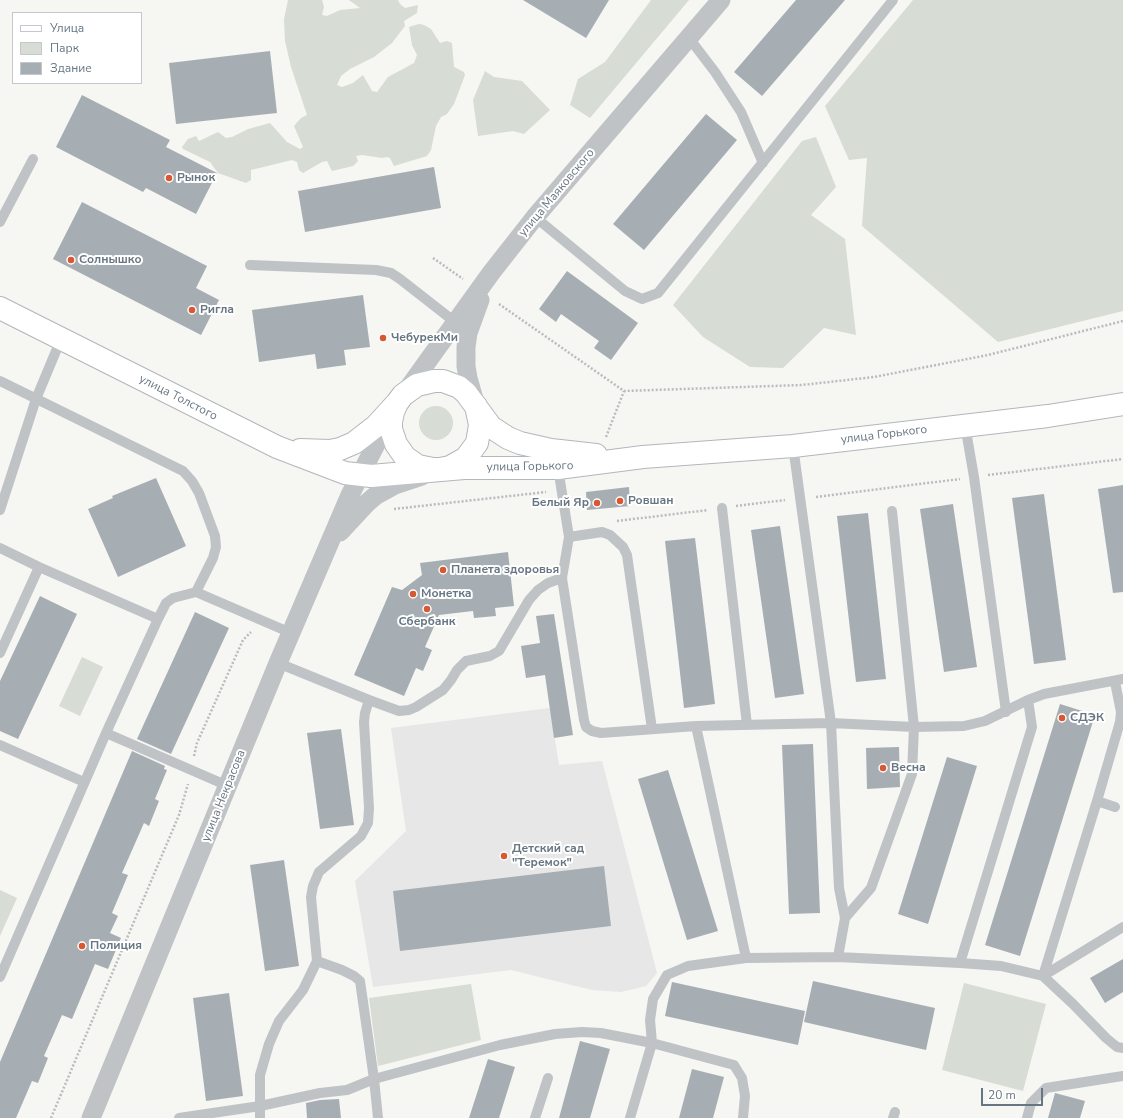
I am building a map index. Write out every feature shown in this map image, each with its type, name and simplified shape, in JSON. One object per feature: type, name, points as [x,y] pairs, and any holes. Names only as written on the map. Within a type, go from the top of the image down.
[{"type":"street","name":"улица Маяковского","points":[[481,291],[491,273],[535,217],[721,0]]},
{"type":"street","points":[[440,469],[418,466],[405,457],[400,451],[393,437],[391,429],[398,403],[455,322],[481,291]]},
{"type":"street","points":[[331,542],[366,503],[375,496],[396,485],[440,469],[450,467],[466,458],[476,443],[480,424],[468,378],[466,366],[466,346],[468,333],[481,291]]},
{"type":"street","name":"улица Толстого","points":[[0,308],[277,447],[331,469],[345,473],[383,476],[440,469]]},
{"type":"street","points":[[277,447],[306,452],[330,451],[340,449],[354,443],[376,426],[417,384],[443,381],[459,387],[466,393],[476,406]]},
{"type":"street","name":"улица Некрасова","points":[[92,1118],[278,663],[360,475],[398,403]]},
{"type":"street","name":"улица Горького","points":[[440,469],[558,468],[643,457],[793,446],[1048,416],[1123,404]]},
{"type":"street","name":"улица Горького","points":[[476,406],[491,426],[501,434],[520,443],[551,450],[584,454],[643,457]]},
{"type":"lane","points":[[535,217],[625,290],[642,299],[658,293],[893,0]]},
{"type":"lane","points":[[690,38],[715,72],[741,112],[763,163]]},
{"type":"lane","points":[[0,222],[33,159]]},
{"type":"lane","points":[[250,265],[376,270],[391,273],[455,322]]},
{"type":"lane","points":[[0,510],[36,399],[61,339]]},
{"type":"lane","points":[[0,381],[183,471],[192,481],[199,493],[214,536],[216,547],[213,558],[196,592]]},
{"type":"lane","points":[[965,425],[974,477],[1006,712]]},
{"type":"lane","points":[[793,446],[831,723],[839,888],[845,918],[838,957]]},
{"type":"lane","points":[[558,468],[569,537],[562,578],[584,720],[586,727],[592,731],[601,733],[696,726],[831,723],[914,727],[964,726],[985,721],[1028,700],[1044,694],[1119,680],[1121,712],[1120,722],[1043,976]]},
{"type":"lane","points":[[722,508],[747,725]]},
{"type":"lane","points":[[845,918],[871,888],[912,774],[914,727],[892,511]]},
{"type":"lane","points":[[569,537],[602,532],[610,535],[623,547],[627,555],[652,729]]},
{"type":"lane","points":[[0,548],[39,567],[158,619]]},
{"type":"lane","points":[[0,653],[39,567]]},
{"type":"lane","points":[[278,663],[399,711],[416,707],[443,690],[452,680],[457,670],[466,662],[490,656],[499,651],[529,600],[543,586],[562,578]]},
{"type":"lane","points":[[0,977],[84,782],[166,603],[173,598],[196,592],[291,633]]},
{"type":"lane","points":[[260,1118],[260,1075],[269,1044],[279,1021],[303,990],[317,961],[311,897],[313,886],[319,872],[361,836],[368,823],[369,808],[364,722],[369,700]]},
{"type":"lane","points":[[960,963],[1032,727],[1028,700]]},
{"type":"lane","points":[[696,726],[746,958]]},
{"type":"lane","points":[[106,733],[228,786]]},
{"type":"lane","points":[[0,745],[84,782]]},
{"type":"lane","points":[[1097,802],[1115,807]]},
{"type":"lane","points":[[1043,976],[1123,927]]},
{"type":"lane","points":[[630,1118],[652,1043],[650,1020],[653,999],[667,975],[688,966],[746,958],[838,957],[1001,966],[1043,976],[1106,1038],[1121,1050]]},
{"type":"lane","points":[[317,961],[342,970],[360,981],[374,1078],[378,1118]]},
{"type":"lane","points":[[179,1118],[260,1106],[320,1093],[347,1090],[374,1078],[500,1045],[555,1034],[582,1032],[601,1033],[652,1043],[734,1065],[742,1078],[745,1096],[743,1118]]},
{"type":"lane","points":[[1027,1118],[1032,1103],[1046,1088],[1123,1076]]},
{"type":"lane","points":[[535,1118],[548,1078]]},
{"type":"path","points":[[433,258],[624,391],[802,385],[874,377],[988,355],[1123,321]]},
{"type":"path","points":[[605,438],[624,391]]},
{"type":"path","points":[[614,521],[1123,460]]},
{"type":"path","points":[[390,510],[562,490]]},
{"type":"path","points":[[52,1118],[179,815],[197,743],[243,640],[263,622]]},
{"type":"shaded area","name":"Детский сад \"Теремок\"","points":[[550,708],[559,765],[602,761],[657,973],[646,986],[621,992],[592,990],[511,970],[373,987],[355,881],[406,831],[391,728]]},
{"type":"green space","points":[[288,0],[322,0],[324,7],[322,15],[327,16],[340,10],[360,8],[349,0],[398,0],[405,8],[418,5],[417,13],[404,21],[405,26],[392,43],[374,57],[350,69],[341,76],[337,85],[342,87],[353,83],[363,75],[372,91],[377,92],[388,77],[414,63],[417,55],[412,45],[409,27],[419,24],[424,25],[431,29],[440,43],[447,41],[452,43],[454,67],[464,72],[465,75],[454,104],[447,114],[441,117],[436,126],[431,150],[427,156],[394,166],[390,158],[362,155],[356,156],[358,161],[353,166],[332,171],[327,161],[322,162],[303,173],[299,170],[297,162],[292,160],[251,170],[251,180],[246,183],[218,173],[210,162],[183,149],[182,147],[188,139],[196,136],[199,141],[218,132],[226,138],[232,137],[248,129],[270,123],[287,142],[300,149],[303,147],[294,126],[301,118],[307,115],[291,67],[285,41],[284,19]]},
{"type":"green space","points":[[651,0],[689,0],[590,118],[570,105],[578,79],[605,62]]},
{"type":"green space","points":[[913,0],[1123,0],[1123,311],[998,342],[862,226],[867,158],[849,160],[825,106]]},
{"type":"green space","points":[[485,71],[494,77],[522,81],[550,110],[524,134],[513,131],[478,136],[473,100]]},
{"type":"green space","points":[[816,137],[836,187],[811,215],[845,239],[856,335],[824,328],[783,368],[750,367],[703,337],[673,305],[802,141]]},
{"type":"green space","points":[[436,406],[448,411],[453,423],[448,435],[436,440],[424,435],[419,423],[424,411]]},
{"type":"green space","points":[[82,657],[103,667],[80,716],[59,706]]},
{"type":"green space","points":[[0,890],[17,898],[0,936]]},
{"type":"green space","points":[[964,983],[1046,1004],[1023,1091],[942,1070]]},
{"type":"green space","points":[[471,984],[481,1040],[378,1066],[369,998]]},
{"type":"building","points":[[523,0],[609,0],[586,38]]},
{"type":"building","points":[[796,0],[845,0],[762,96],[734,72]]},
{"type":"building","points":[[270,51],[277,113],[176,124],[169,63]]},
{"type":"building","points":[[82,95],[170,140],[166,147],[217,173],[196,214],[146,188],[143,192],[56,147]]},
{"type":"building","points":[[706,114],[737,140],[644,250],[613,224]]},
{"type":"building","points":[[434,167],[441,208],[305,232],[298,191]]},
{"type":"building","points":[[82,202],[207,266],[196,288],[219,300],[201,335],[53,259]]},
{"type":"building","points":[[567,271],[638,323],[611,360],[594,348],[599,341],[561,314],[556,322],[539,309]]},
{"type":"building","points":[[363,295],[370,347],[344,350],[346,365],[317,369],[315,354],[259,362],[252,310]]},
{"type":"building","points":[[156,478],[186,546],[118,577],[88,509],[113,498],[112,496]]},
{"type":"building","points":[[1123,485],[1123,592],[1113,593],[1098,489]]},
{"type":"building","points":[[629,487],[630,506],[587,510],[586,492]]},
{"type":"building","points":[[1044,494],[1066,660],[1034,664],[1012,498]]},
{"type":"building","points":[[953,504],[977,667],[944,672],[920,509]]},
{"type":"building","points":[[868,513],[886,679],[856,682],[837,516]]},
{"type":"building","points":[[780,526],[804,694],[775,698],[751,530]]},
{"type":"building","points":[[695,538],[715,704],[684,708],[665,541]]},
{"type":"building","points":[[508,552],[514,606],[495,608],[496,616],[474,618],[473,611],[439,615],[425,647],[432,650],[423,671],[416,668],[404,696],[354,675],[392,587],[402,590],[422,575],[420,563]]},
{"type":"building","points":[[40,596],[77,614],[18,739],[0,731],[0,681]]},
{"type":"building","points":[[195,612],[229,628],[171,754],[137,739]]},
{"type":"building","points":[[554,614],[573,735],[554,738],[545,675],[526,678],[521,646],[540,643],[536,616]]},
{"type":"building","points":[[1060,704],[1095,715],[1020,956],[985,945]]},
{"type":"building","points":[[341,729],[354,825],[320,829],[307,733]]},
{"type":"building","points":[[813,744],[820,913],[789,914],[782,745]]},
{"type":"building","name":"Весна","points":[[899,747],[900,787],[867,789],[866,748]]},
{"type":"building","points":[[132,751],[165,766],[164,769],[167,770],[155,799],[159,801],[149,826],[144,823],[122,873],[128,875],[112,913],[118,916],[110,933],[121,938],[108,969],[95,964],[72,1019],[62,1015],[44,1056],[48,1058],[38,1083],[32,1081],[16,1118],[0,1118],[0,1062]]},
{"type":"building","points":[[947,757],[977,766],[928,924],[898,914]]},
{"type":"building","points":[[668,770],[718,931],[687,940],[638,779]]},
{"type":"building","points":[[284,860],[299,966],[265,971],[250,865]]},
{"type":"building","points":[[604,866],[611,926],[400,951],[393,891]]},
{"type":"building","points":[[1123,959],[1123,992],[1105,1003],[1090,978]]},
{"type":"building","points":[[813,981],[935,1008],[926,1050],[804,1022]]},
{"type":"building","points":[[672,982],[805,1011],[798,1045],[665,1016]]},
{"type":"building","points":[[229,993],[243,1096],[206,1101],[193,998]]},
{"type":"building","points":[[580,1041],[610,1049],[590,1118],[559,1118]]},
{"type":"building","points":[[488,1059],[515,1067],[499,1118],[469,1118]]},
{"type":"building","points":[[692,1069],[724,1077],[713,1118],[679,1118]]},
{"type":"building","points":[[1055,1093],[1085,1101],[1080,1118],[1048,1118]]},
{"type":"building","points":[[339,1099],[341,1118],[307,1118],[306,1103],[320,1100]]},
{"type":"place","name":"Рынок","points":[[169,178]]},
{"type":"place","name":"Солнышко","points":[[71,260]]},
{"type":"place","name":"Ригла","points":[[192,310]]},
{"type":"place","name":"ЧебурекМи","points":[[383,338]]},
{"type":"place","name":"Ровшан","points":[[620,501]]},
{"type":"place","name":"Белый Яр","points":[[597,503]]},
{"type":"place","name":"Планета здоровья","points":[[443,570]]},
{"type":"place","name":"Монетка","points":[[413,594]]},
{"type":"place","name":"Сбербанк","points":[[427,609]]},
{"type":"place","name":"СДЭК","points":[[1062,718]]},
{"type":"place","name":"Весна","points":[[883,768]]},
{"type":"place","name":"Детский сад \"Теремок\"","points":[[504,856]]},
{"type":"place","name":"Полиция","points":[[82,946]]}]
